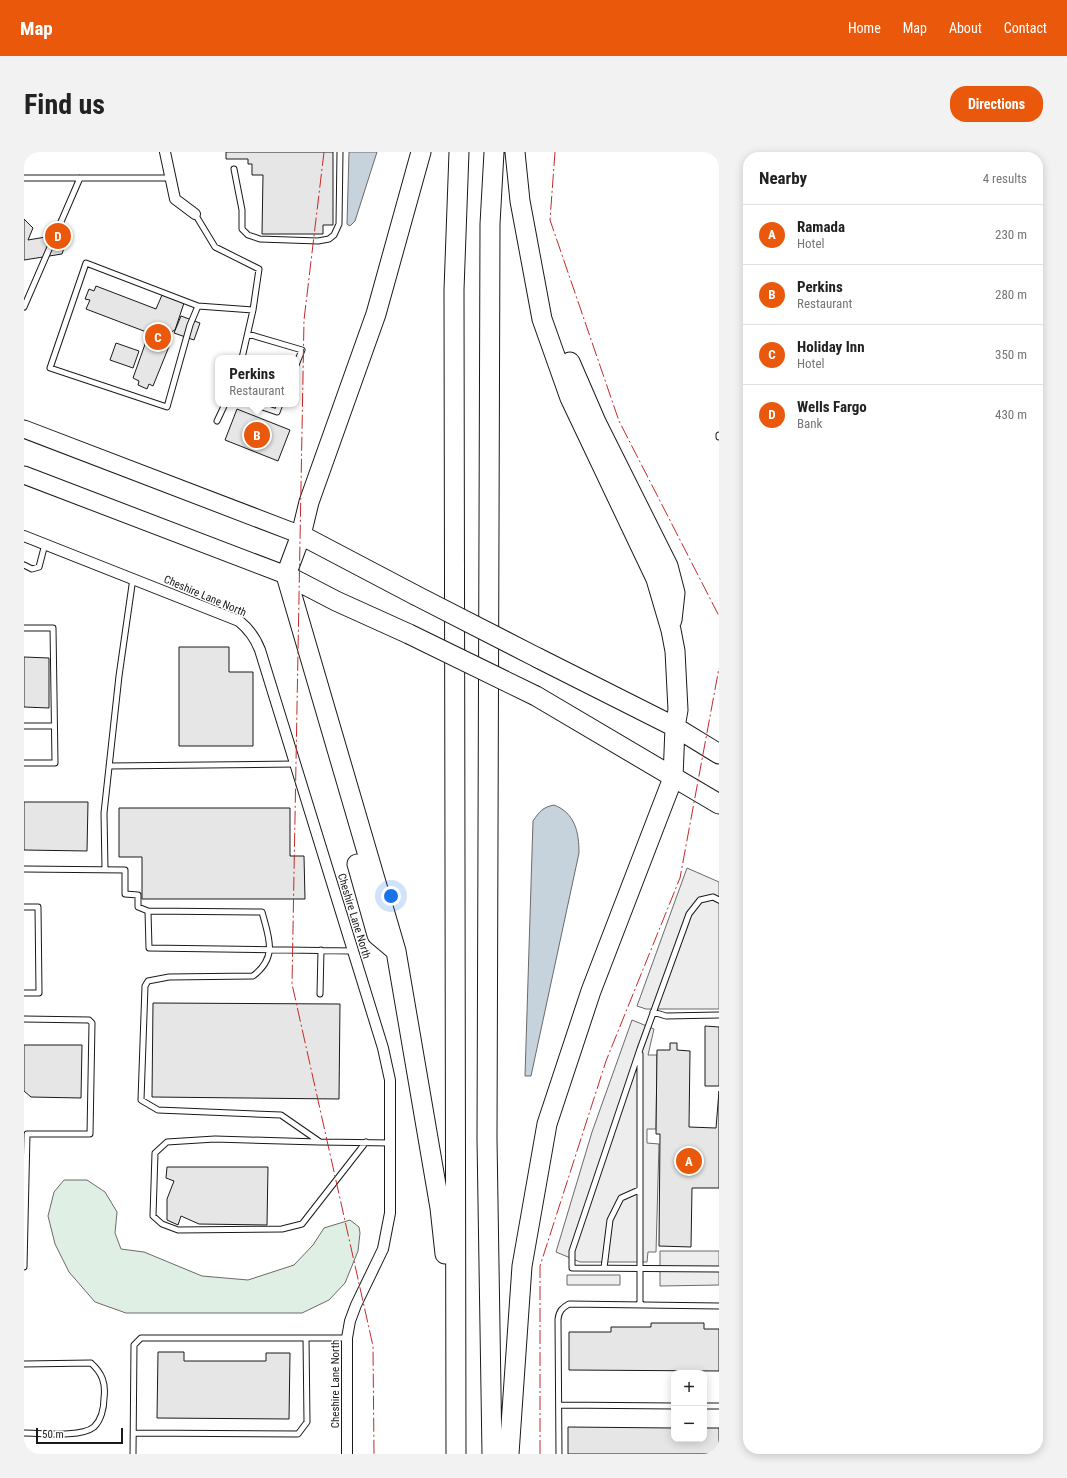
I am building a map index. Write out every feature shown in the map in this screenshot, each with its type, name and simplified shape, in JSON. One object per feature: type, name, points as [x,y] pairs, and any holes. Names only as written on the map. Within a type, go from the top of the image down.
[{"type":"highway","points":[[421,152],[376,314],[309,502],[301,535],[286,575],[396,952],[440,1208],[456,1355]]},
{"type":"highway","points":[[456,1454],[454,290],[459,152]]},
{"type":"highway","points":[[492,1454],[487,1139],[490,224],[494,152]]},
{"type":"highway","points":[[509,1454],[522,1266],[547,1124],[591,991],[673,778],[675,727],[678,710],[675,651],[671,630],[656,579],[570,398],[542,319],[520,201],[515,152]]},
{"type":"highway","points":[[301,535],[675,727],[719,754]]},
{"type":"highway","points":[[286,575],[336,601],[410,634],[536,696],[719,804]]},
{"type":"main road","points":[[24,429],[301,535]]},
{"type":"main road","points":[[24,475],[286,575]]},
{"type":"street","points":[[165,152],[175,199],[194,214]]},
{"type":"street","name":"Cheshire Lane North","points":[[24,536],[45,543],[239,621],[256,639],[260,650],[383,1048],[390,1080],[390,1213],[383,1248],[350,1321],[347,1338],[347,1454]]},
{"type":"lane","points":[[234,169],[242,210],[242,228],[248,235],[260,239],[323,240],[334,235],[339,224],[340,152]]},
{"type":"lane","points":[[24,178],[170,178]]},
{"type":"lane","points":[[24,307],[80,178]]},
{"type":"lane","points":[[194,214],[215,246],[259,268],[253,310],[243,355]]},
{"type":"lane","points":[[198,306],[190,325],[167,407],[50,368],[86,263],[198,306],[253,310]]},
{"type":"lane","points":[[248,334],[302,350],[299,358]]},
{"type":"lane","points":[[217,421],[224,407]]},
{"type":"lane","points":[[263,407],[277,412],[279,407]]},
{"type":"lane","points":[[24,565],[32,569],[39,566],[45,543]]},
{"type":"lane","points":[[105,869],[104,813],[119,676],[133,578]]},
{"type":"lane","points":[[24,628],[53,628],[55,763],[24,763]]},
{"type":"lane","points":[[24,726],[54,726]]},
{"type":"lane","points":[[109,766],[295,764]]},
{"type":"lane","points":[[24,869],[125,870],[125,894],[138,895],[138,907],[148,911],[262,912],[271,948],[262,969],[253,976],[169,977],[148,981],[145,986],[140,1100],[158,1110],[281,1115],[320,1142]]},
{"type":"lane","points":[[719,900],[713,897],[700,900],[689,914],[640,1049],[572,1251],[572,1268],[719,1269]]},
{"type":"lane","points":[[24,907],[38,907],[38,970],[38,993],[24,993]]},
{"type":"lane","points":[[148,911],[149,948],[353,950]]},
{"type":"lane","points":[[320,994],[321,950]]},
{"type":"lane","points":[[653,1012],[666,1016],[719,1015]]},
{"type":"lane","points":[[24,1019],[89,1020],[92,1023],[90,1134],[27,1134],[24,1267]]},
{"type":"lane","points":[[640,1049],[640,1305]]},
{"type":"lane","points":[[366,1142],[302,1224],[282,1229],[178,1230],[162,1224],[153,1216],[155,1153],[167,1142],[215,1139],[320,1142],[366,1142],[391,1143]]},
{"type":"lane","points":[[604,1268],[610,1220],[621,1198],[639,1190]]},
{"type":"lane","points":[[559,1454],[558,1319],[561,1310],[568,1304],[719,1306]]},
{"type":"lane","points":[[133,1454],[134,1345],[140,1338],[347,1338]]},
{"type":"lane","points":[[134,1434],[298,1434],[307,1422],[306,1338]]},
{"type":"lane","points":[[24,1364],[91,1363],[99,1371],[103,1379],[105,1395],[104,1409],[94,1427],[79,1433],[24,1433]]},
{"type":"lane","points":[[559,1405],[671,1406]]},
{"type":"lane","points":[[707,1406],[719,1406]]},
{"type":"green space","points":[[64,1180],[87,1180],[105,1192],[117,1212],[115,1233],[121,1249],[144,1252],[202,1276],[248,1280],[294,1265],[313,1245],[324,1228],[350,1220],[359,1227],[360,1233],[358,1251],[345,1283],[329,1300],[302,1313],[126,1313],[95,1302],[69,1272],[55,1244],[48,1216],[54,1192]]},
{"type":"shaded area","points":[[349,152],[377,152],[355,221],[350,226],[347,224]]},
{"type":"shaded area","points":[[554,805],[561,808],[571,818],[577,831],[579,853],[531,1076],[525,1076],[533,821],[542,810]]},
{"type":"shaded area","points":[[687,868],[719,882],[719,1009],[646,1009],[637,1006]]},
{"type":"shaded area","points":[[632,1020],[654,1029],[648,1055],[657,1055],[656,1129],[647,1129],[647,1143],[659,1144],[656,1252],[648,1252],[647,1262],[580,1262],[556,1252],[592,1132]]},
{"type":"shaded area","points":[[660,1251],[719,1251],[719,1285],[660,1286]]},
{"type":"shaded area","points":[[567,1275],[620,1275],[620,1285],[567,1285]]},
{"type":"building","points":[[226,152],[333,152],[333,225],[323,225],[323,234],[262,234],[263,175],[252,175],[252,164],[248,164],[248,159],[226,159]]},
{"type":"building","points":[[24,219],[33,228],[28,240],[69,233],[62,254],[24,260]]},
{"type":"building","points":[[96,286],[156,309],[162,295],[184,303],[175,330],[171,332],[168,339],[171,340],[170,344],[153,386],[149,384],[147,389],[138,385],[139,381],[133,378],[149,333],[86,309],[90,300],[85,299],[89,289],[94,291]]},
{"type":"building","points":[[181,316],[200,323],[194,340],[174,333]]},
{"type":"building","points":[[116,343],[139,351],[133,368],[110,360]]},
{"type":"building","points":[[237,409],[290,430],[278,461],[225,440]]},
{"type":"building","points":[[179,647],[229,647],[229,672],[253,672],[253,746],[179,746]]},
{"type":"building","points":[[24,657],[49,658],[49,708],[24,707]]},
{"type":"building","points":[[24,802],[88,802],[87,851],[24,850]]},
{"type":"building","points":[[119,808],[290,808],[290,856],[304,856],[305,899],[142,899],[142,857],[119,857]]},
{"type":"building","points":[[153,1003],[340,1004],[339,1099],[152,1097]]},
{"type":"building","points":[[705,1026],[719,1027],[719,1086],[705,1086]]},
{"type":"building","points":[[670,1043],[677,1043],[677,1050],[690,1051],[689,1127],[716,1128],[719,1091],[719,1188],[692,1188],[691,1247],[659,1246],[660,1134],[656,1134],[657,1050],[670,1050]]},
{"type":"building","points":[[24,1045],[82,1045],[81,1098],[31,1097],[24,1091]]},
{"type":"building","points":[[167,1167],[268,1167],[267,1225],[199,1224],[181,1216],[178,1225],[167,1220],[167,1199],[174,1181],[166,1178]]},
{"type":"building","points":[[651,1323],[704,1323],[704,1329],[719,1329],[719,1371],[569,1370],[569,1332],[611,1332],[611,1327],[651,1327]]},
{"type":"building","points":[[158,1352],[184,1352],[184,1361],[266,1361],[266,1353],[290,1353],[289,1419],[157,1418]]},
{"type":"building","points":[[568,1427],[671,1428],[671,1442],[707,1442],[707,1428],[719,1428],[719,1454],[568,1454]]},
{"type":"power","points":[[324,152],[304,320],[292,984],[373,1346],[374,1454]]},
{"type":"power","points":[[555,152],[550,220],[619,421],[719,616]]},
{"type":"power","points":[[540,1454],[540,1266],[606,1061],[680,878],[719,668]]},
{"type":"place","name":"Wells Fargo","points":[[58,236]]},
{"type":"place","name":"Holiday Inn","points":[[158,337]]},
{"type":"place","name":"Perkins","points":[[257,435]]},
{"type":"place","name":"Ramada","points":[[689,1161]]}]
